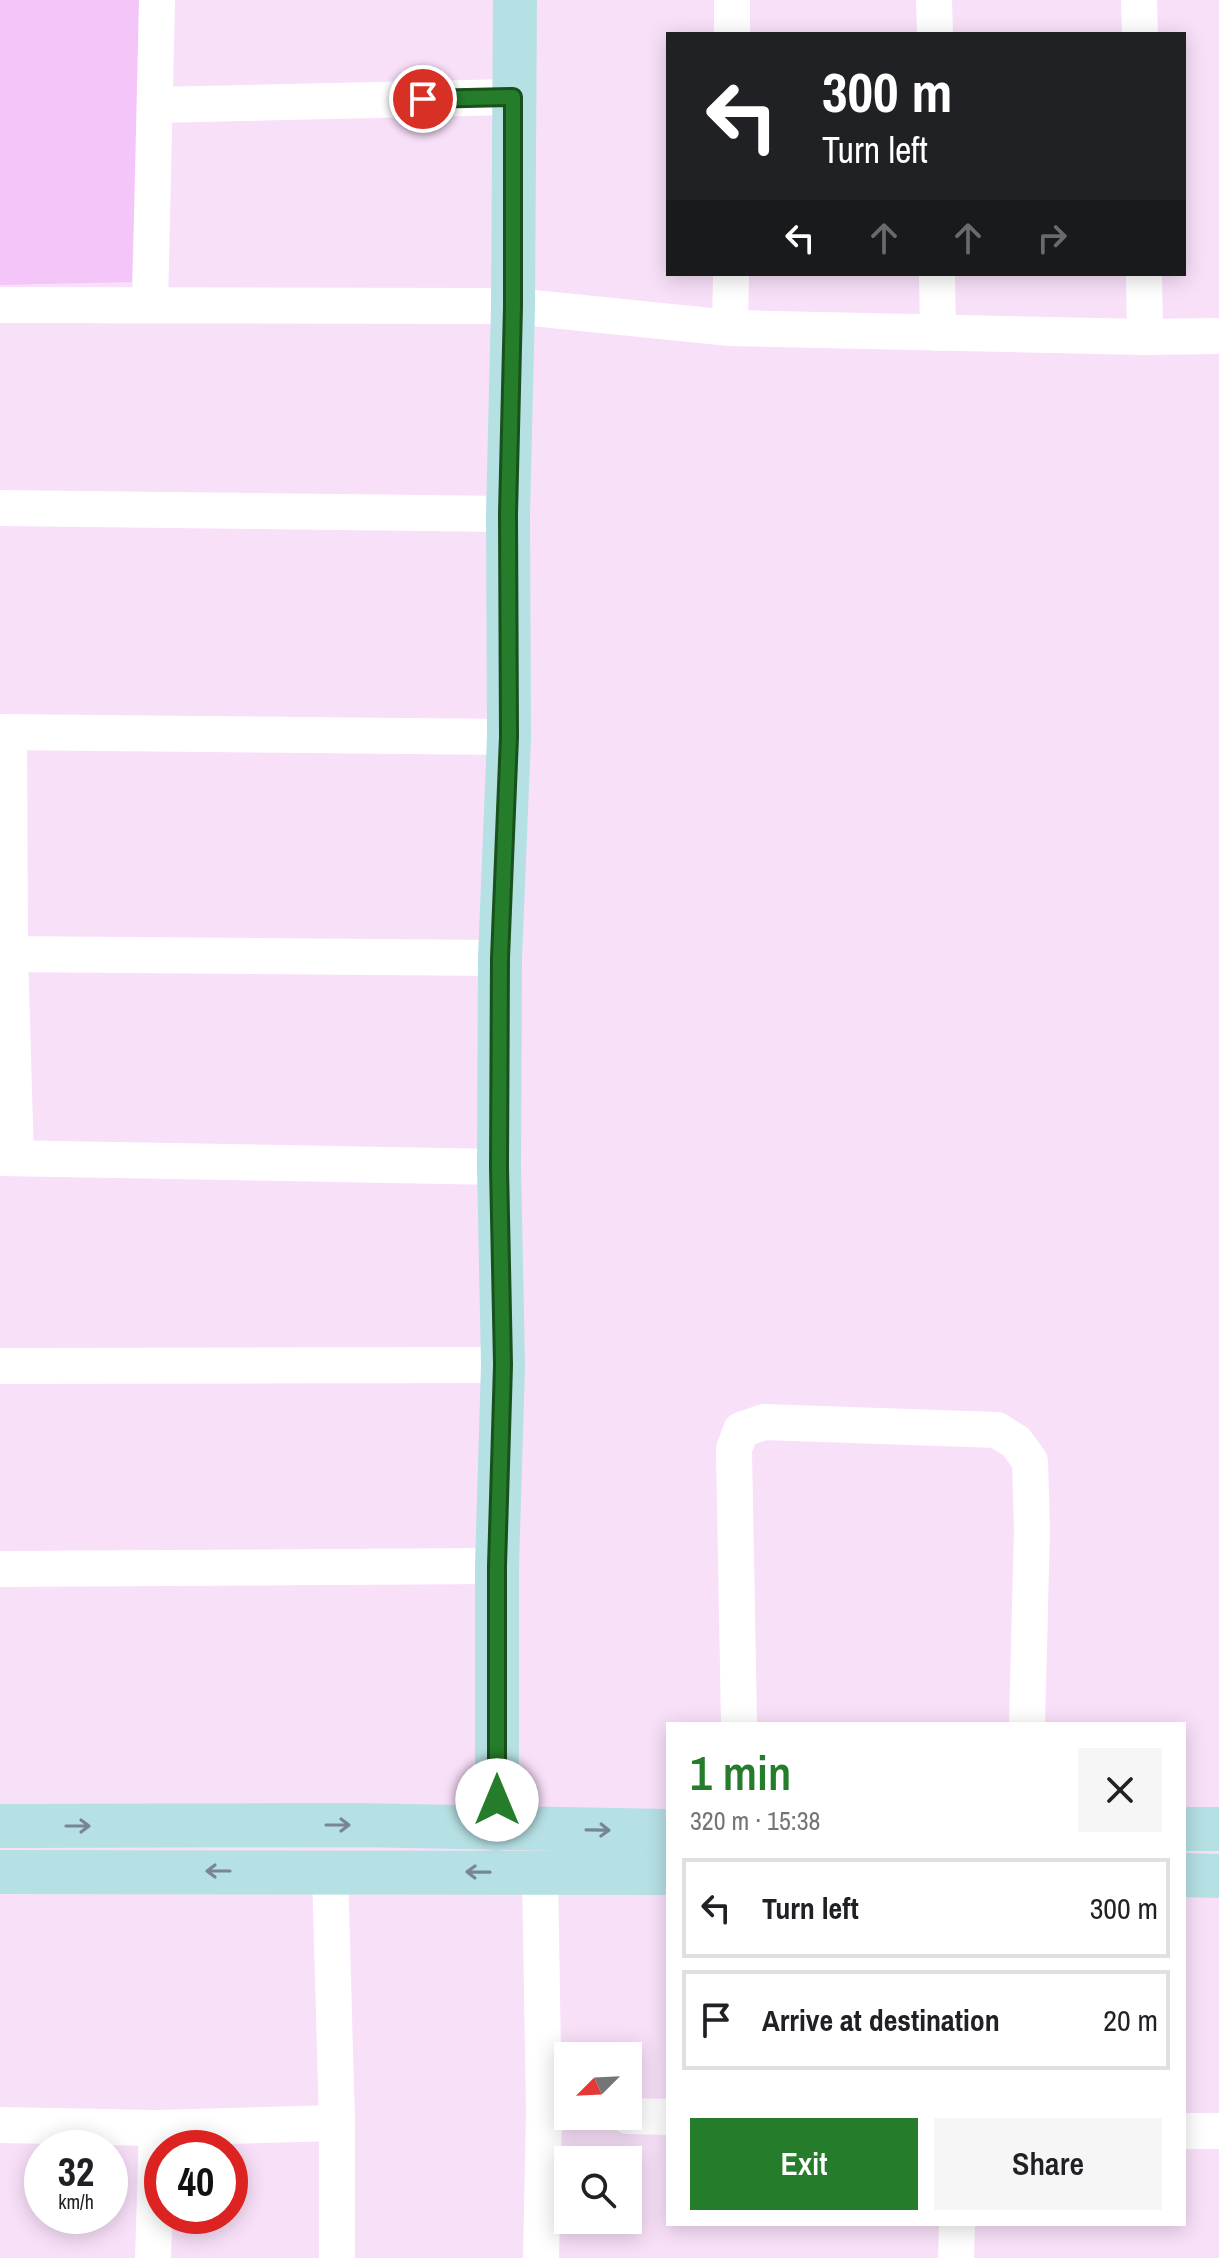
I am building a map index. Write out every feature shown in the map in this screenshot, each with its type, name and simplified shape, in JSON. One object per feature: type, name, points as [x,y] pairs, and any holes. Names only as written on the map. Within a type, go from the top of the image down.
[{"type":"street","points":[[150,305],[157,0]]},
{"type":"street","points":[[497,1829],[497,1566],[503,1365],[499,1167],[500,958],[509,737],[508,514],[515,0]]},
{"type":"street","points":[[732,0],[732,32]]},
{"type":"street","points":[[934,0],[935,32]]},
{"type":"street","points":[[1139,0],[1140,32]]},
{"type":"street","points":[[155,105],[513,97]]},
{"type":"street","points":[[730,328],[731,276]]},
{"type":"street","points":[[937,276],[938,333]]},
{"type":"street","points":[[1144,276],[1145,337]]},
{"type":"street","points":[[0,305],[513,306],[730,328],[1219,336]]},
{"type":"street","points":[[0,508],[508,514]]},
{"type":"street","points":[[499,1167],[8,1158],[4,732],[509,737]]},
{"type":"street","points":[[5,954],[500,958]]},
{"type":"street","points":[[0,1366],[503,1365]]},
{"type":"street","points":[[739,1722],[734,1449],[741,1430],[764,1422],[997,1430],[1016,1442],[1030,1461],[1032,1529],[1027,1722]]},
{"type":"street","points":[[0,1569],[497,1566]]},
{"type":"street","points":[[0,1826],[358,1825],[666,1831]]},
{"type":"street","points":[[1186,1829],[1219,1829]]},
{"type":"street","points":[[330,1871],[337,2123],[337,2258]]},
{"type":"street","points":[[0,1872],[666,1873]]},
{"type":"street","points":[[540,1873],[554,2082]]},
{"type":"street","points":[[1186,1875],[1219,1876]]},
{"type":"street","points":[[642,2116],[666,2117]]},
{"type":"street","points":[[0,2125],[157,2128],[337,2123]]},
{"type":"street","points":[[153,2258],[157,2128]]},
{"type":"street","points":[[541,2258],[554,2130]]},
{"type":"street","points":[[1186,2131],[1219,2131]]},
{"type":"street","points":[[956,2258],[957,2226]]},
{"type":"shaded area","points":[[0,0],[141,0],[132,282],[0,285]]},
{"type":"route","points":[[423,99],[513,97],[509,737],[500,958],[499,1167],[503,1365],[497,1566],[497,1800]]}]
